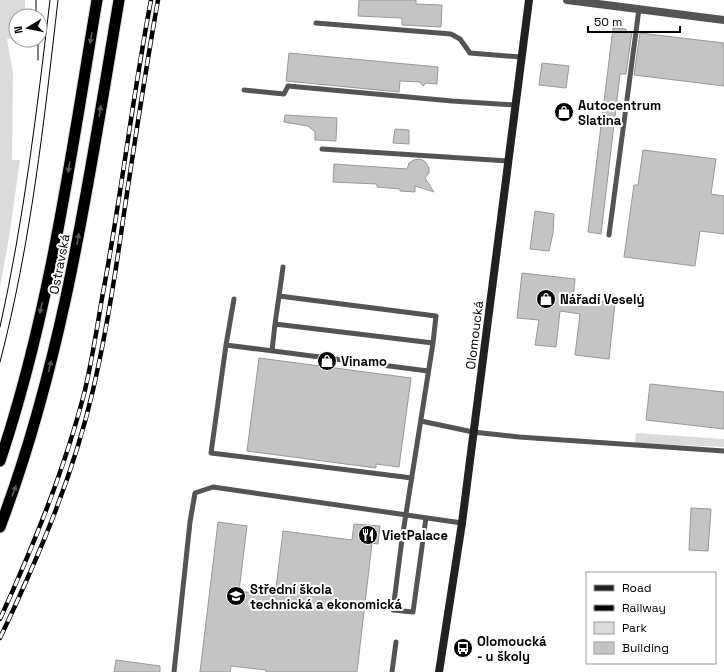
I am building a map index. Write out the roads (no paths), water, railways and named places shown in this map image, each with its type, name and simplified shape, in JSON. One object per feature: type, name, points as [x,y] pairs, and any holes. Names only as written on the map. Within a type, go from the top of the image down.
[{"type":"highway","name":"Ostravská","points":[[0,461],[25,377],[40,316],[67,177],[97,0]]},
{"type":"highway","name":"Ostravská","points":[[0,527],[28,447],[62,318],[74,265],[119,0]]},
{"type":"main road","name":"Olomoucká","points":[[439,672],[462,522],[529,0]]},
{"type":"street","points":[[567,0],[724,20]]},
{"type":"lane","points":[[609,235],[639,9]]},
{"type":"lane","points":[[316,23],[451,34],[460,39],[470,53],[522,56]]},
{"type":"lane","points":[[244,90],[284,94],[288,86],[452,101],[515,105]]},
{"type":"lane","points":[[322,149],[508,161]]},
{"type":"lane","points":[[272,351],[283,267]]},
{"type":"lane","points":[[279,296],[436,316],[393,610],[413,612],[426,518]]},
{"type":"lane","points":[[234,299],[211,453],[412,478]]},
{"type":"lane","points":[[275,324],[433,343]]},
{"type":"lane","points":[[226,345],[428,371]]},
{"type":"lane","points":[[420,422],[474,432],[519,437],[724,451]]},
{"type":"lane","points":[[174,672],[190,522],[195,493],[214,487],[406,516],[462,522]]},
{"type":"lane","points":[[392,672],[396,642]]},
{"type":"tram line","points":[[36,0],[36,8]]},
{"type":"tram line","points":[[0,327],[9,286],[23,205],[50,0]]},
{"type":"tram line","points":[[0,362],[11,317],[28,227],[42,137],[58,0]]},
{"type":"tram line","points":[[38,48],[38,60]]},
{"type":"railway","points":[[0,619],[37,535],[48,506],[68,449],[85,390],[109,261],[151,0]]},
{"type":"railway","points":[[0,638],[28,578],[65,486],[85,422],[93,390],[110,305],[158,0]]},
{"type":"place","name":"Autocentrum Slatina","points":[[564,112]]},
{"type":"place","name":"Nářadí Veselý","points":[[546,299]]},
{"type":"place","name":"Vinamo","points":[[327,361]]},
{"type":"place","name":"VietPalace","points":[[368,535]]},
{"type":"place","name":"Střední škola technická a ekonomická","points":[[236,596]]},
{"type":"place","name":"Olomoucká - u školy","points":[[463,648]]}]
